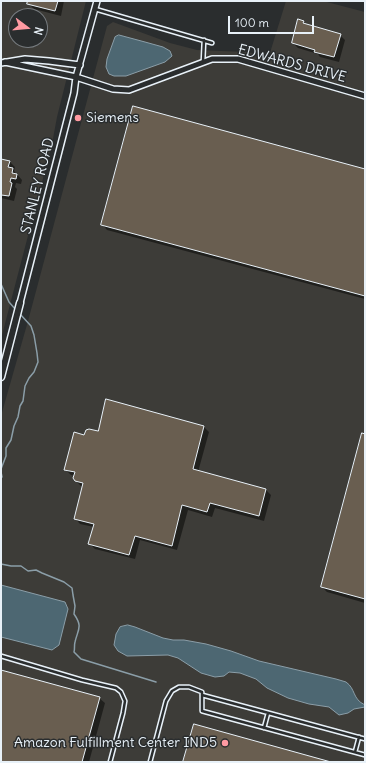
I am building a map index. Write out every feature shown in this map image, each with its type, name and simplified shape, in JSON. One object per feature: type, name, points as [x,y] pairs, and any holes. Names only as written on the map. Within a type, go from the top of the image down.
[{"type":"street","name":"STANLEY ROAD","points":[[1,377],[74,94],[76,77],[97,1]]},
{"type":"street","points":[[3,63],[32,59],[80,65]]},
{"type":"street","name":"EDWARDS DRIVE","points":[[3,63],[76,77],[113,89],[129,90],[212,59],[238,59],[365,96]]},
{"type":"lane","points":[[94,9],[212,43]]},
{"type":"lane","points":[[203,62],[204,40]]},
{"type":"lane","points":[[1,656],[82,680],[116,688],[121,692],[125,701],[110,762]]},
{"type":"lane","points":[[150,762],[166,701],[172,691],[179,687],[189,687],[202,692],[202,711],[365,754]]},
{"type":"lane","points":[[202,695],[365,738]]},
{"type":"lane","points":[[264,728],[268,713]]},
{"type":"lane","points":[[355,752],[360,737]]},
{"type":"shaded area","points":[[1,1],[86,1],[57,117],[52,144],[1,339]]},
{"type":"shaded area","points":[[286,1],[323,1],[365,12],[365,762],[1,762],[1,416],[107,26],[113,22],[170,43],[197,50],[247,52],[269,56]]},
{"type":"water","points":[[119,35],[163,47],[170,51],[172,56],[165,62],[126,76],[114,76],[109,74],[106,67],[107,59],[115,37]]},
{"type":"water","points":[[1,585],[65,602],[68,609],[59,645],[52,650],[1,637]]},
{"type":"water","points":[[128,625],[163,638],[206,644],[259,661],[346,682],[358,700],[365,705],[365,707],[354,709],[348,713],[339,715],[329,707],[309,704],[288,698],[267,688],[256,679],[240,673],[229,672],[224,676],[215,677],[201,673],[178,658],[168,655],[127,656],[118,651],[114,645],[116,634],[120,627]]},
{"type":"building","points":[[28,1],[58,1],[55,11],[48,8],[27,4]]},
{"type":"building","points":[[298,19],[304,21],[303,23],[341,34],[334,57],[314,52],[315,50],[292,43]]},
{"type":"building","points":[[133,106],[365,169],[365,296],[101,225]]},
{"type":"building","points":[[1,159],[10,161],[8,167],[13,168],[12,173],[17,174],[16,179],[11,178],[10,182],[12,183],[9,196],[1,195]]},
{"type":"building","points":[[106,399],[204,426],[193,469],[266,489],[259,516],[210,503],[207,512],[182,505],[172,546],[135,536],[129,555],[88,544],[94,524],[74,519],[83,483],[75,481],[73,478],[75,472],[64,470],[74,432],[84,435],[86,430],[89,429],[98,431]]},
{"type":"building","points":[[362,433],[365,434],[365,599],[321,587]]},
{"type":"building","points":[[1,670],[100,697],[82,762],[1,762]]},
{"type":"building","name":"Amazon Fulfillment Center IND5","points":[[194,724],[331,762],[183,762]]},
{"type":"waterway","points":[[1,284],[9,302],[16,310]]},
{"type":"waterway","points":[[1,469],[6,456],[6,448],[11,440],[20,406],[23,401],[25,386],[34,372],[38,362],[34,335],[31,326],[20,314]]},
{"type":"waterway","points":[[1,472],[1,478]]},
{"type":"waterway","points":[[1,564],[21,566],[28,571],[36,570],[64,582],[72,588],[75,606],[74,614],[79,625],[74,652],[81,659],[156,682]]},
{"type":"place","name":"Siemens","points":[[78,118]]},
{"type":"place","name":"Amazon Fulfillment Center IND5","points":[[225,743]]}]
